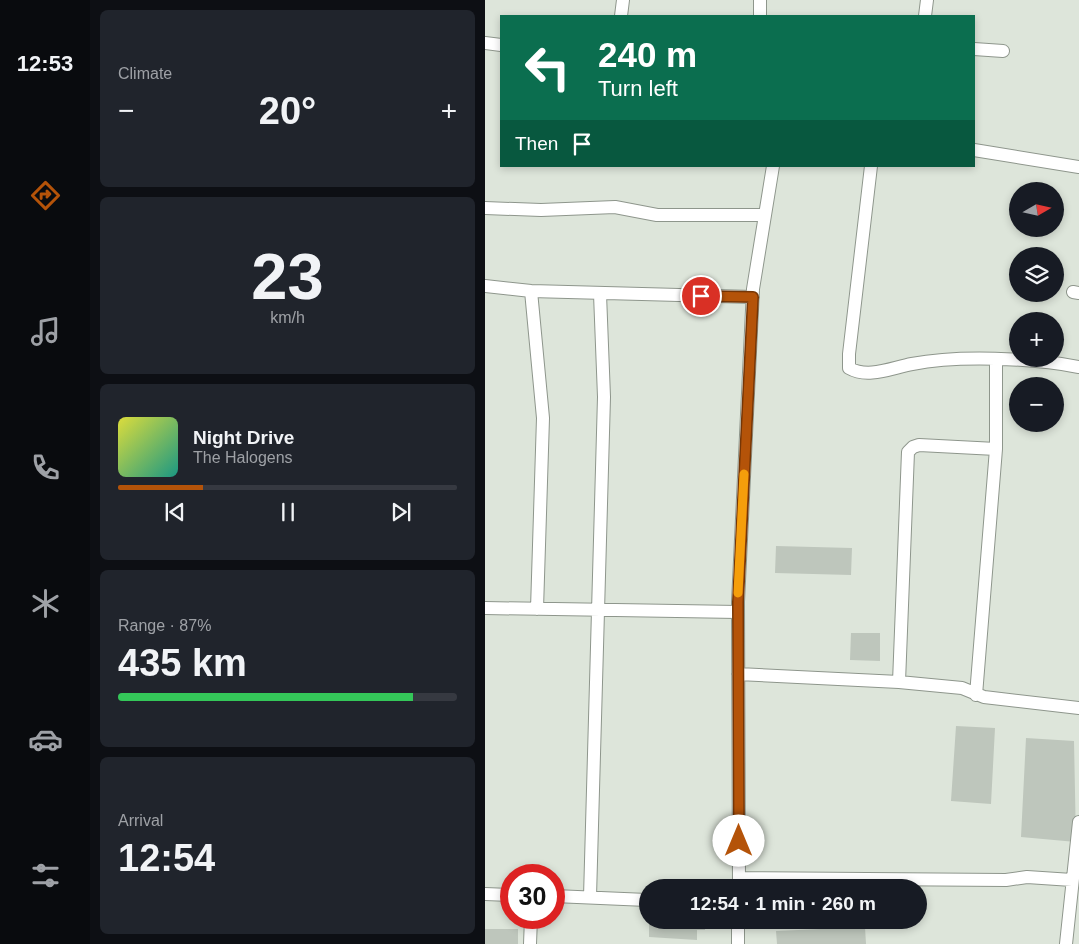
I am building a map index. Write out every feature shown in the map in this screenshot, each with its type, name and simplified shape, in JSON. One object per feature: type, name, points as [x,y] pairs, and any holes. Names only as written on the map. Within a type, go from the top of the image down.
[{"type":"street","points":[[621,15],[623,0]]},
{"type":"street","points":[[760,0],[760,15]]},
{"type":"street","points":[[925,15],[927,0]]},
{"type":"street","points":[[485,43],[500,45]]},
{"type":"street","points":[[975,49],[1003,51]]},
{"type":"street","points":[[975,150],[1079,167]]},
{"type":"street","points":[[739,879],[738,612],[753,297],[773,167]]},
{"type":"street","points":[[871,167],[849,368],[857,373],[871,373],[914,364],[996,360],[1079,367]]},
{"type":"street","points":[[485,208],[541,210],[615,207],[657,215],[765,215]]},
{"type":"street","points":[[485,286],[531,291],[600,294],[753,297]]},
{"type":"street","points":[[531,291],[543,418],[537,609]]},
{"type":"street","points":[[590,897],[604,397],[600,294]]},
{"type":"street","points":[[976,695],[996,449],[996,360]]},
{"type":"street","points":[[899,682],[908,452],[919,444],[996,449]]},
{"type":"street","points":[[485,608],[738,612]]},
{"type":"street","points":[[738,674],[899,682],[962,688],[976,695],[1079,708]]},
{"type":"street","points":[[1066,944],[1079,822]]},
{"type":"street","points":[[927,881],[1006,880],[1027,877],[1072,880]]},
{"type":"street","points":[[485,894],[500,895]]},
{"type":"street","points":[[565,896],[639,900]]},
{"type":"street","points":[[530,944],[531,929]]},
{"type":"street","points":[[738,944],[739,929]]},
{"type":"building","points":[[776,546],[852,548],[851,575],[775,573]]},
{"type":"building","points":[[851,633],[880,633],[880,661],[850,660]]},
{"type":"building","points":[[956,726],[995,728],[991,804],[951,801]]},
{"type":"building","points":[[1026,738],[1074,741],[1076,842],[1021,837]]},
{"type":"building","points":[[485,929],[518,929],[518,944],[485,944]]},
{"type":"building","points":[[649,929],[705,929],[697,930],[697,940],[649,937]]},
{"type":"building","points":[[865,929],[866,944],[777,944],[776,931]]},
{"type":"slow traffic","points":[[738,593],[744,474]]},
{"type":"route","points":[[701,296],[753,297],[738,602],[739,841]]}]
